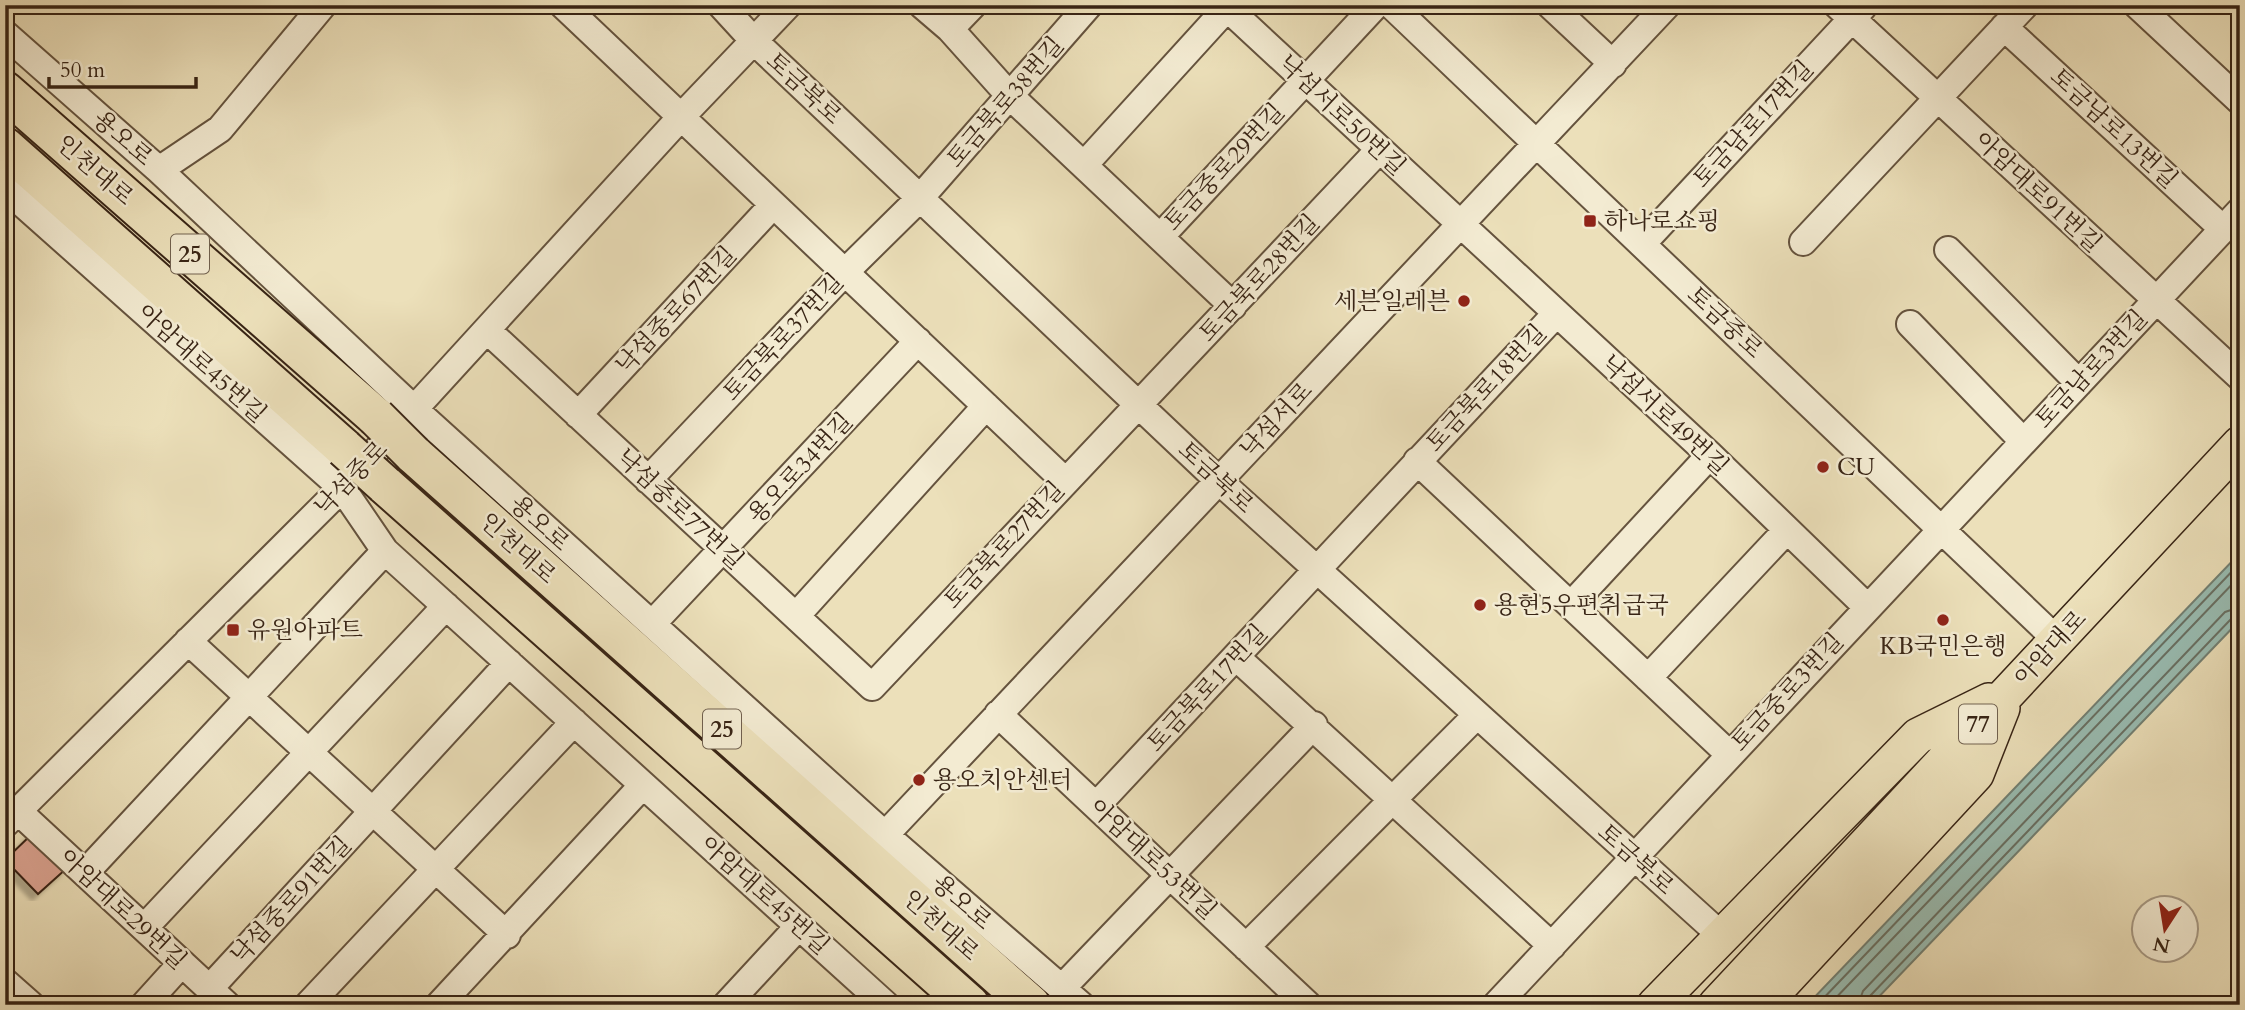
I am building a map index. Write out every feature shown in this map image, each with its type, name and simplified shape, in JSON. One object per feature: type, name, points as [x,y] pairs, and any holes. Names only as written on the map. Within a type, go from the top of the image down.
[{"type":"highway","name":"인천대로","points":[[5,91],[376,417],[413,454],[1058,999]]},
{"type":"highway","name":"인천대로","points":[[5,147],[970,1005]]},
{"type":"main road","name":"아암대로","points":[[1716,1005],[2240,444]]},
{"type":"main road","points":[[1655,1005],[1918,736],[2008,692]]},
{"type":"main road","points":[[1762,1005],[1976,774],[2008,692]]},
{"type":"street","points":[[159,170],[220,129],[323,5]]},
{"type":"street","points":[[563,5],[1065,480]]},
{"type":"street","name":"토금북로","points":[[722,5],[754,41],[1218,480],[1723,937]]},
{"type":"street","name":"낙섬중로","points":[[12,818],[342,488],[681,117],[788,5]]},
{"type":"street","points":[[922,5],[950,29],[1010,96],[1233,306]]},
{"type":"street","points":[[950,29],[973,5]]},
{"type":"street","name":"토금북로38번길","points":[[920,198],[1089,5]]},
{"type":"street","name":"토금중로29번길","points":[[1160,237],[1376,5]]},
{"type":"street","name":"토금중로","points":[[1391,5],[2057,640]]},
{"type":"street","points":[[1550,5],[1613,64]]},
{"type":"street","name":"낙섬서로","points":[[885,835],[1218,480],[1538,145],[1667,5]]},
{"type":"street","points":[[1803,242],[2025,5]]},
{"type":"street","points":[[2137,5],[2240,101]]},
{"type":"street","points":[[1084,165],[1225,6]]},
{"type":"street","name":"낙섬서로50번길","points":[[1225,6],[1460,226]]},
{"type":"street","name":"아암대로91번길","points":[[1851,10],[1937,99],[2155,302],[2240,377]]},
{"type":"street","name":"토금남로17번길","points":[[1642,244],[1851,10]]},
{"type":"street","name":"토금남로13번길","points":[[2004,27],[2231,220]]},
{"type":"street","name":"용오로","points":[[5,34],[159,170],[415,410],[885,835],[1058,999]]},
{"type":"street","name":"토금북로28번길","points":[[1139,405],[1379,150]]},
{"type":"street","name":"아암대로45번길","points":[[5,188],[342,488],[385,551],[886,1005]]},
{"type":"street","name":"토금북로37번길","points":[[648,480],[845,272],[920,198]]},
{"type":"street","name":"낙섬중로67번길","points":[[578,415],[774,205]]},
{"type":"street","name":"토금남로3번길","points":[[1942,528],[2231,220]]},
{"type":"street","name":"낙섬서로49번길","points":[[1460,226],[1710,455],[1867,607]]},
{"type":"street","points":[[1948,250],[2079,383]]},
{"type":"street","name":"토금북로18번길","points":[[1318,570],[1555,315]]},
{"type":"street","points":[[1910,324],[2023,441]]},
{"type":"street","name":"낙섬중로77번길","points":[[488,331],[872,687]]},
{"type":"street","name":"용오로34번길","points":[[652,624],[918,341]]},
{"type":"street","name":"토금북로27번길","points":[[872,687],[1065,480],[1139,405]]},
{"type":"street","points":[[796,616],[986,406]]},
{"type":"street","points":[[1571,605],[1710,455]]},
{"type":"street","name":"토금북로18번길","points":[[1418,461],[1729,754]]},
{"type":"street","name":"토금중로3번길","points":[[1496,1005],[1942,528]]},
{"type":"street","points":[[1648,678],[1786,531]]},
{"type":"street","points":[[85,873],[385,551]]},
{"type":"street","name":"토금북로17번길","points":[[1096,806],[1318,570]]},
{"type":"street","points":[[144,928],[446,606]]},
{"type":"street","points":[[188,641],[508,935]]},
{"type":"street","points":[[1237,657],[1552,946]]},
{"type":"street","points":[[373,811],[509,663]]},
{"type":"street","name":"아암대로53번길","points":[[998,714],[1308,1005]]},
{"type":"street","points":[[1246,947],[1477,715]]},
{"type":"street","points":[[308,1005],[574,722]]},
{"type":"street","points":[[1058,999],[1314,725]]},
{"type":"street","points":[[439,1005],[508,935],[643,785]]},
{"type":"street","name":"낙섬중로91번길","points":[[218,997],[373,811]]},
{"type":"street","name":"아암대로29번길","points":[[12,818],[85,873],[218,997]]},
{"type":"street","points":[[726,1005],[799,926]]},
{"type":"street","points":[[144,1005],[182,963]]},
{"type":"water","points":[[2240,553],[2240,620],[1871,1005],[1807,1005]]},
{"type":"building","points":[[34,832],[67,868],[38,894],[5,860]]},
{"type":"place","name":"하나로쇼핑","points":[[1590,221]]},
{"type":"place","name":"세븐일레븐","points":[[1464,301]]},
{"type":"place","name":"CU","points":[[1823,467]]},
{"type":"place","name":"용현5우편취급국","points":[[1480,605]]},
{"type":"place","name":"KB국민은행","points":[[1943,620]]},
{"type":"place","name":"유원아파트","points":[[233,630]]},
{"type":"place","name":"용오치안센터","points":[[919,780]]}]
